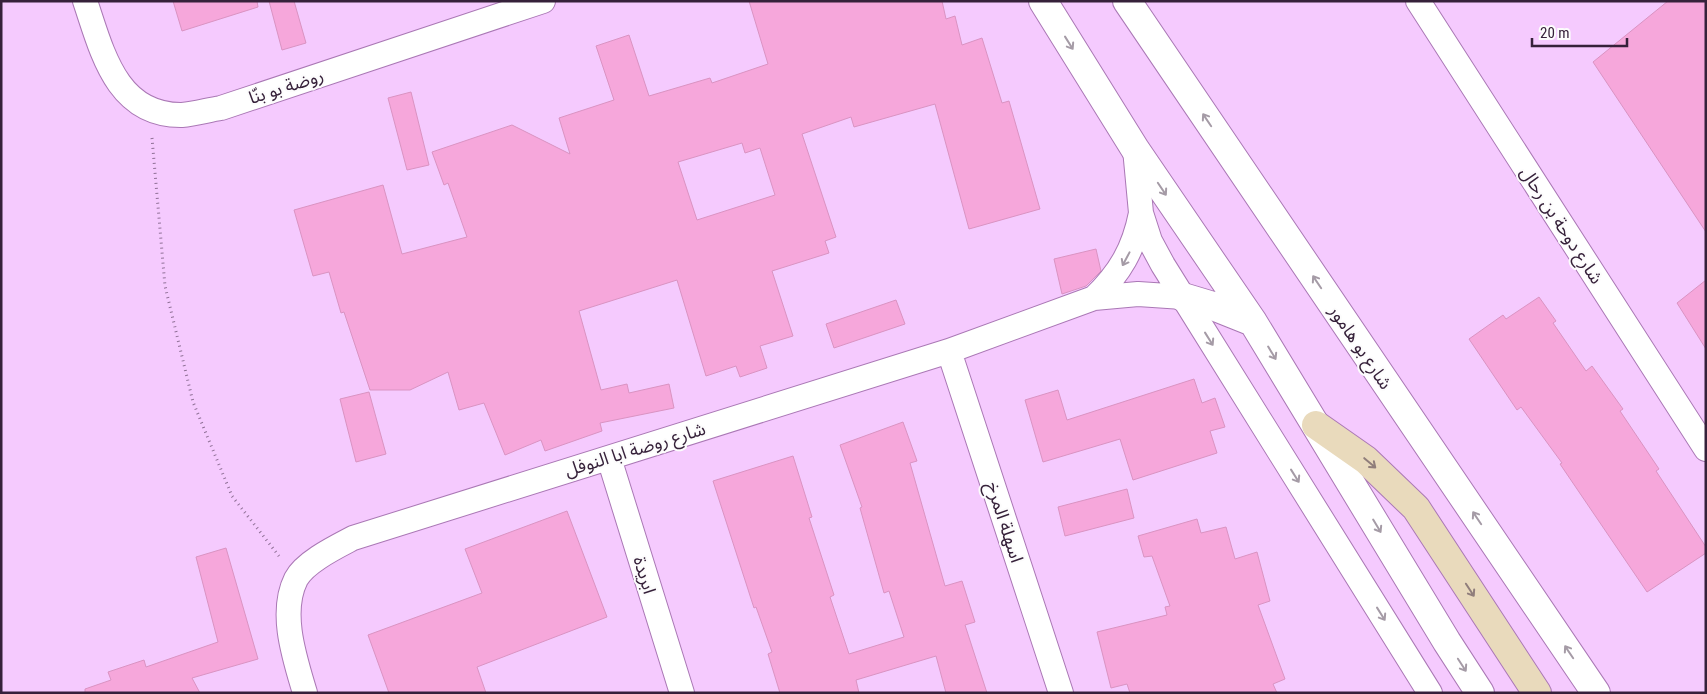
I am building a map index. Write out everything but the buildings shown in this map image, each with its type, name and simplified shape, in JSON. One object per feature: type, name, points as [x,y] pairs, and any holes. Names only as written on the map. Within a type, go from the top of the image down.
[{"type":"main road","points":[[1316,425],[1366,460],[1416,508],[1538,693]]},
{"type":"street","name":"روضة بو بنّا","points":[[86,1],[107,66],[126,93],[150,109],[182,115],[221,108],[543,1]]},
{"type":"street","points":[[1043,1],[1135,149],[1253,322],[1447,642],[1480,693]]},
{"type":"street","name":"شارع بو هامور","points":[[1127,1],[1596,693]]},
{"type":"street","points":[[1144,1],[1144,28]]},
{"type":"street","name":"شارع دوحة بن رحال","points":[[1423,3],[1706,448]]},
{"type":"street","points":[[1135,149],[1141,213],[1150,241],[1162,265],[1415,683],[1430,693]]},
{"type":"street","name":"شارع روضة ابا النوفل","points":[[1094,298],[1112,281],[1126,261],[1136,238],[1141,213]]},
{"type":"street","name":"شارع روضة ابا النوفل","points":[[297,578],[321,556],[352,538],[949,351],[1094,298],[1138,294],[1183,297]]},
{"type":"street","points":[[1183,297],[1213,306],[1253,322]]},
{"type":"street","name":"اسهلة المرخ","points":[[949,351],[1061,693]]},
{"type":"street","name":"ابريدة","points":[[608,458],[682,693]]},
{"type":"street","points":[[297,578],[288,613],[292,651],[305,693]]},
{"type":"path","points":[[150,109],[154,175],[165,286],[193,402],[232,496],[297,578]]}]
